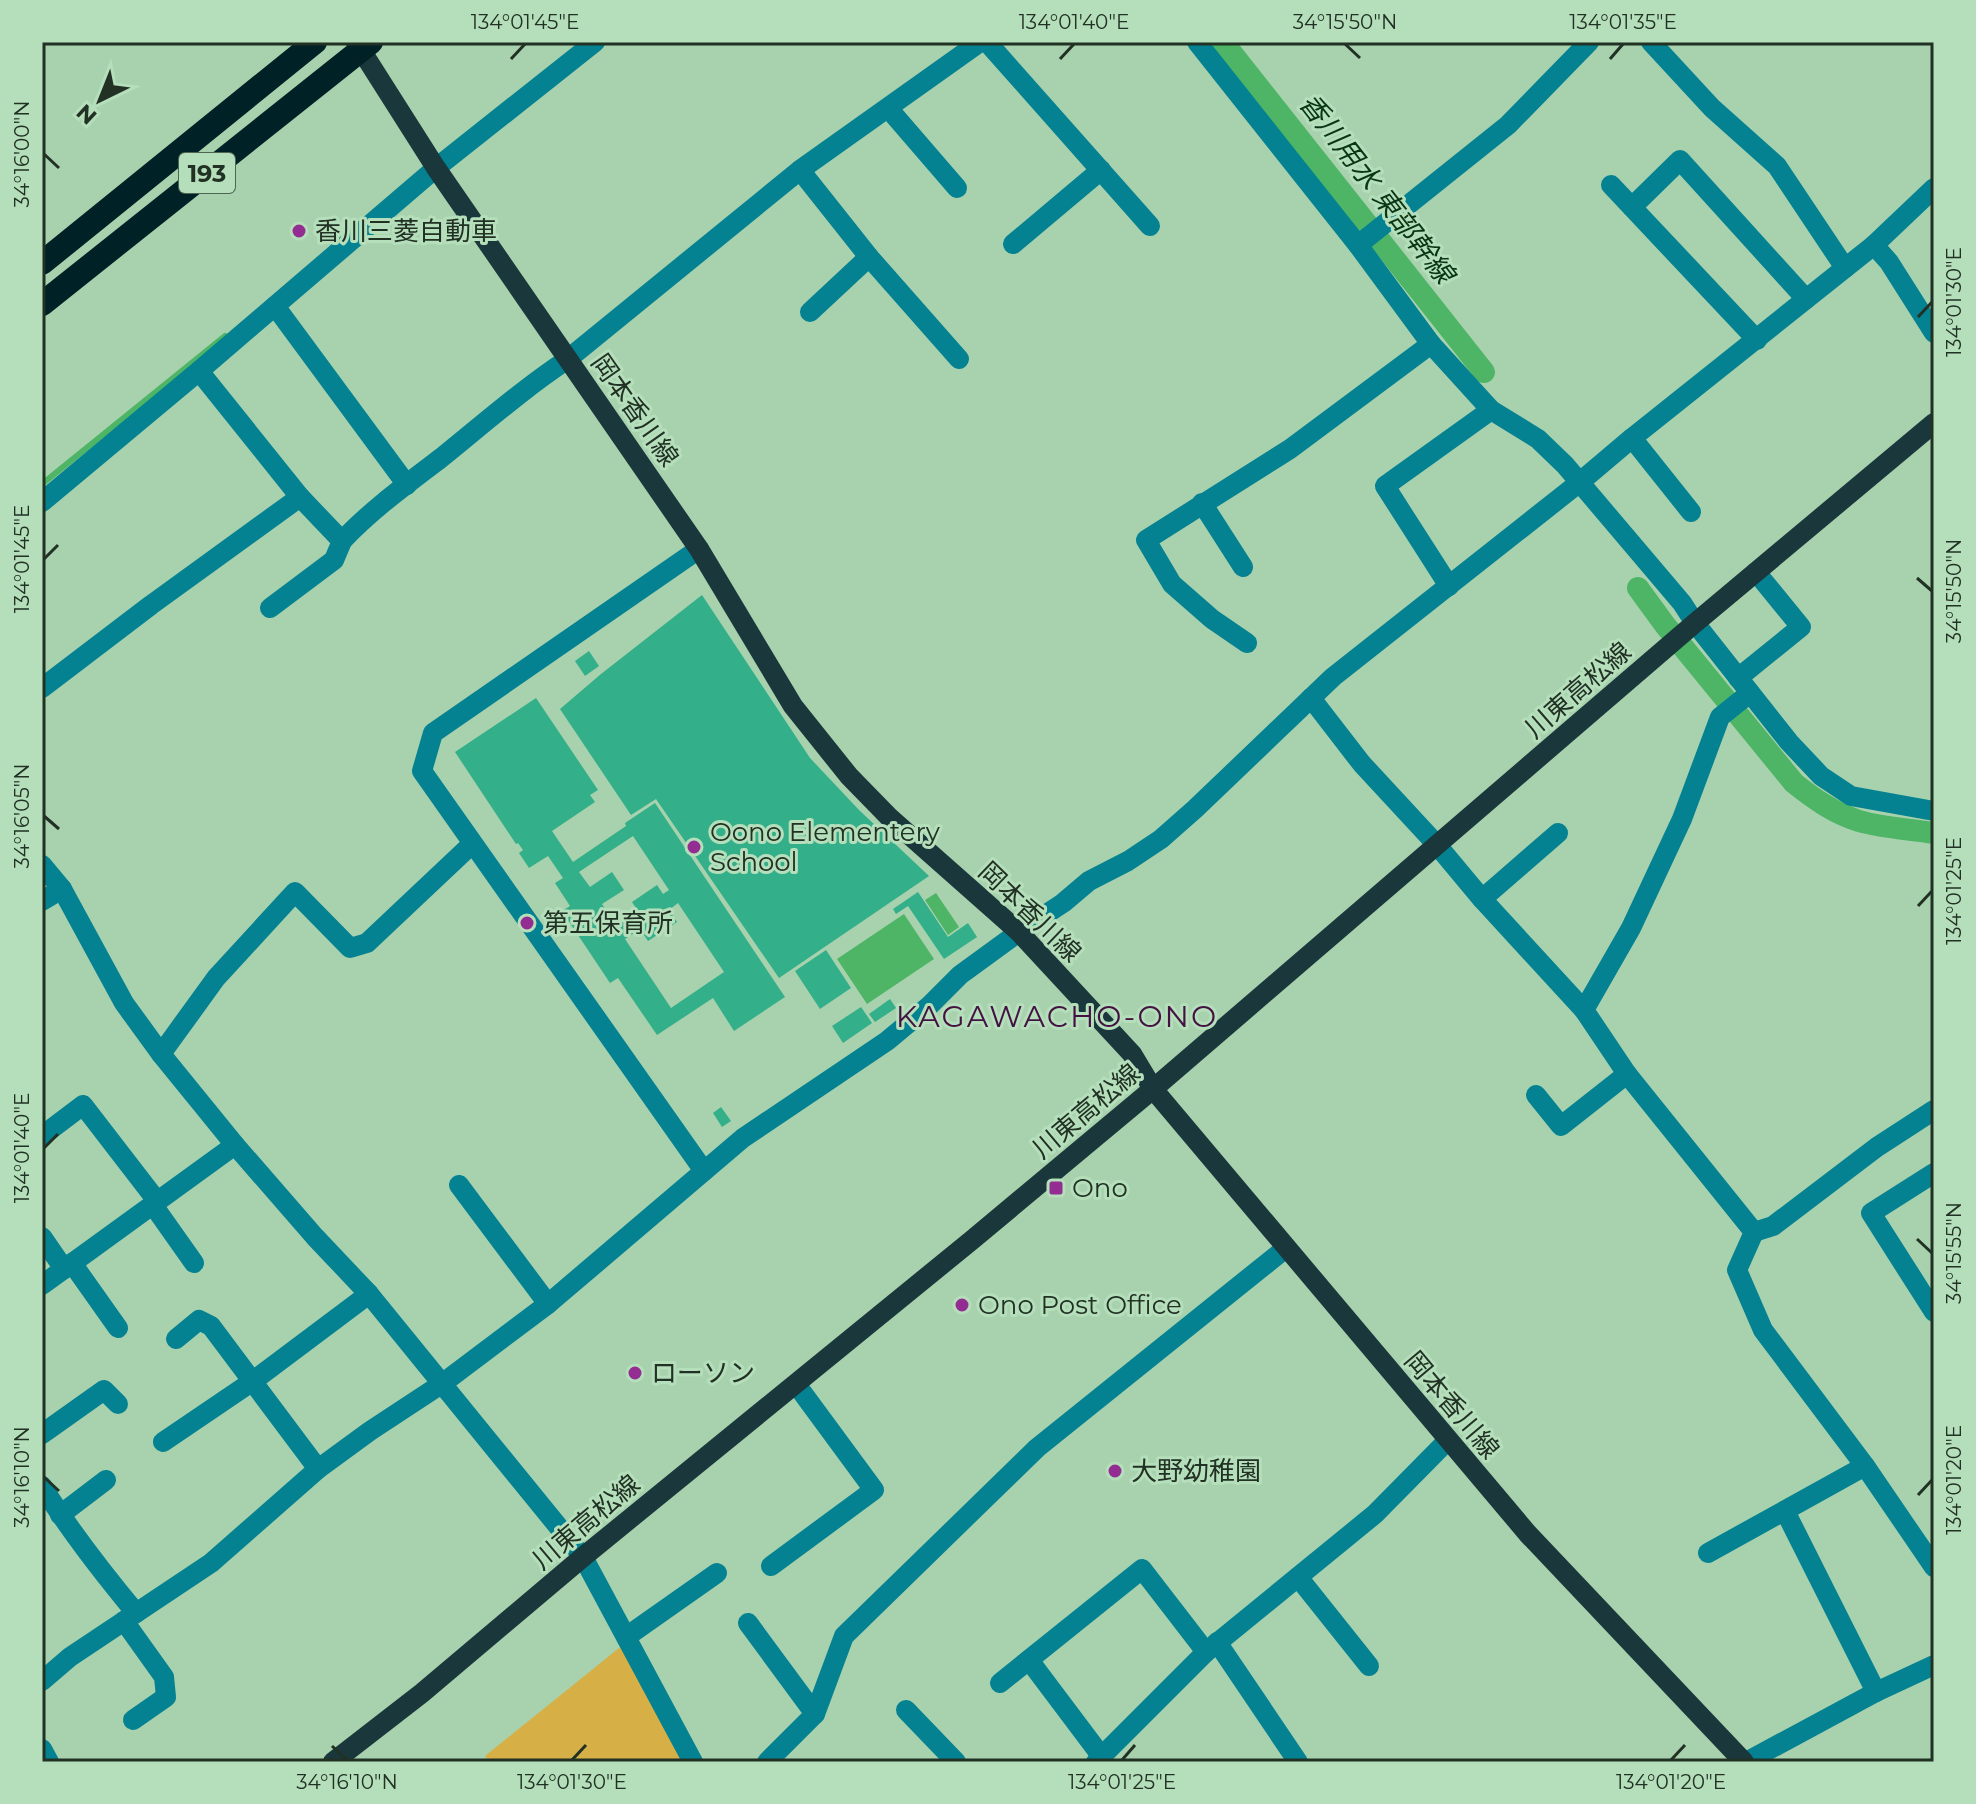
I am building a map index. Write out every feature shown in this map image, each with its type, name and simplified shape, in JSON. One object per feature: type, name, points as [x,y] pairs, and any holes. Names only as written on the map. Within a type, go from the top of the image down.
[{"type":"highway","name":"193","points":[[42,263],[315,42]]},
{"type":"highway","name":"193","points":[[42,304],[363,45]]},
{"type":"main road","name":"岡本香川線","points":[[363,45],[436,168],[699,549],[793,706],[849,776],[889,817],[1019,932],[1132,1054],[1153,1089],[1528,1534],[1745,1762]]},
{"type":"main road","name":"川東高松線","points":[[333,1762],[422,1693],[1153,1089],[1695,623],[1934,423]]},
{"type":"street","points":[[42,502],[436,168],[595,42]]},
{"type":"street","points":[[270,608],[334,560],[342,541],[354,528],[800,170],[980,42]]},
{"type":"street","points":[[987,42],[1150,226]]},
{"type":"street","points":[[1197,42],[1358,245],[1431,344],[1491,410],[1538,439],[1580,482],[1673,593],[1789,742],[1821,776],[1851,796],[1934,811]]},
{"type":"street","points":[[1358,245],[1508,125],[1589,42]]},
{"type":"street","points":[[1651,42],[1712,108],[1777,166],[1845,268]]},
{"type":"street","points":[[888,108],[957,188]]},
{"type":"street","points":[[1632,207],[1680,160],[1806,299]]},
{"type":"street","points":[[800,170],[869,257],[959,359]]},
{"type":"street","points":[[1013,244],[1101,170]]},
{"type":"street","points":[[1611,185],[1757,340]]},
{"type":"street","points":[[42,1681],[70,1657],[211,1563],[318,1469],[443,1383],[548,1304],[743,1138],[887,1041],[960,975],[1063,903],[1089,881],[1161,839],[1333,677],[1874,245],[1934,188]]},
{"type":"street","points":[[1874,245],[1889,262],[1934,333]]},
{"type":"street","points":[[810,312],[869,257]]},
{"type":"street","points":[[275,306],[407,485]]},
{"type":"street","points":[[1247,643],[1212,619],[1172,584],[1146,540],[1290,449],[1431,344]]},
{"type":"street","points":[[199,371],[300,497],[342,541]]},
{"type":"street","points":[[1449,586],[1385,486],[1491,410]]},
{"type":"street","points":[[1632,438],[1691,512]]},
{"type":"street","points":[[42,688],[300,497]]},
{"type":"street","points":[[1202,503],[1243,567]]},
{"type":"street","points":[[699,549],[433,733],[422,771],[704,1171]]},
{"type":"street","points":[[1584,1010],[1631,928],[1657,874],[1682,819],[1720,717],[1801,627],[1756,572]]},
{"type":"street","points":[[1311,698],[1362,764],[1584,1010],[1627,1074],[1754,1232]]},
{"type":"street","points":[[1482,899],[1558,833]]},
{"type":"street","points":[[161,1054],[216,978],[295,892],[350,948],[367,943],[472,844]]},
{"type":"street","points":[[42,865],[62,889],[124,1003],[161,1054],[235,1145],[369,1294],[583,1557],[693,1762]]},
{"type":"street","points":[[42,901],[62,889]]},
{"type":"street","points":[[1536,1095],[1561,1126],[1627,1074]]},
{"type":"street","points":[[42,1136],[83,1105],[155,1203],[194,1263]]},
{"type":"street","points":[[1934,1110],[1877,1147],[1773,1226],[1754,1232],[1737,1270],[1763,1330],[1865,1466],[1934,1567]]},
{"type":"street","points":[[42,1285],[235,1145]]},
{"type":"street","points":[[1934,1173],[1871,1213],[1934,1312]]},
{"type":"street","points":[[459,1185],[548,1304]]},
{"type":"street","points":[[42,1237],[118,1328]]},
{"type":"street","points":[[767,1762],[815,1714],[844,1636],[1037,1448],[1286,1248]]},
{"type":"street","points":[[163,1442],[253,1381],[369,1294]]},
{"type":"street","points":[[176,1339],[199,1320],[211,1326],[318,1469]]},
{"type":"street","points":[[771,1566],[874,1490],[796,1384]]},
{"type":"street","points":[[42,1434],[104,1390],[118,1404]]},
{"type":"street","points":[[1029,1660],[1099,1760],[1212,1647],[1375,1514],[1448,1440]]},
{"type":"street","points":[[1708,1553],[1865,1466]]},
{"type":"street","points":[[60,1515],[106,1480]]},
{"type":"street","points":[[42,1486],[130,1617],[164,1677],[166,1697],[133,1720]]},
{"type":"street","points":[[1785,1511],[1876,1692]]},
{"type":"street","points":[[1000,1683],[1142,1569],[1212,1647],[1298,1762]]},
{"type":"street","points":[[626,1637],[717,1573]]},
{"type":"street","points":[[1298,1577],[1369,1666]]},
{"type":"street","points":[[748,1623],[815,1714]]},
{"type":"street","points":[[1745,1762],[1876,1692],[1934,1665]]},
{"type":"street","points":[[906,1710],[956,1762]]},
{"type":"street","points":[[42,1749],[49,1762]]},
{"type":"shaded area","points":[[936,893],[959,927],[948,935],[925,900]]},
{"type":"shaded area","points":[[904,914],[934,959],[867,1004],[837,959]]},
{"type":"shaded area","points":[[624,1644],[686,1762],[490,1762],[485,1756]]},
{"type":"building","points":[[702,595],[810,758],[859,810],[929,876],[779,978],[656,799],[631,815],[560,709]]},
{"type":"building","points":[[589,651],[599,666],[585,676],[575,661]]},
{"type":"building","points":[[536,698],[598,790],[590,795],[595,802],[552,831],[573,862],[655,803],[785,997],[734,1031],[713,998],[657,1035],[618,978],[610,983],[562,911],[570,906],[555,883],[563,878],[548,856],[529,868],[519,853],[523,850],[455,752]],"holes":[[[633,836],[669,890],[663,894],[657,885],[632,902],[638,911],[616,926],[602,904],[624,890],[612,872],[590,887],[579,872]],[[678,903],[724,972],[671,1008],[625,939],[640,929],[648,941],[677,922],[669,910]]]},
{"type":"building","points":[[918,892],[948,937],[968,923],[977,937],[944,959],[908,906],[896,914],[893,909]]},
{"type":"building","points":[[826,950],[851,988],[820,1009],[795,971]]},
{"type":"building","points":[[890,999],[896,1008],[875,1022],[869,1014]]},
{"type":"building","points":[[861,1007],[872,1023],[843,1043],[832,1026]]},
{"type":"building","points":[[721,1107],[731,1121],[722,1127],[713,1113]]},
{"type":"waterway","name":"香川用水 東部幹線","points":[[1223,42],[1484,372]]},
{"type":"waterway","points":[[42,484],[225,336]]},
{"type":"waterway","name":"香川用水 東部幹線","points":[[1638,588],[1794,783],[1825,805],[1859,821],[1934,833]]},
{"type":"place","name":"香川三菱自動車","points":[[299,231]]},
{"type":"place","name":"Oono Elementery School","points":[[694,847]]},
{"type":"place","name":"第五保育所","points":[[527,923]]},
{"type":"place","name":"Ono","points":[[1056,1188]]},
{"type":"place","name":"Ono Post Office","points":[[962,1305]]},
{"type":"place","name":"ローソン","points":[[635,1373]]},
{"type":"place","name":"大野幼稚園","points":[[1115,1471]]},
{"type":"district","name":"KAGAWACHO-ONO","points":[[1057,1016]]}]
